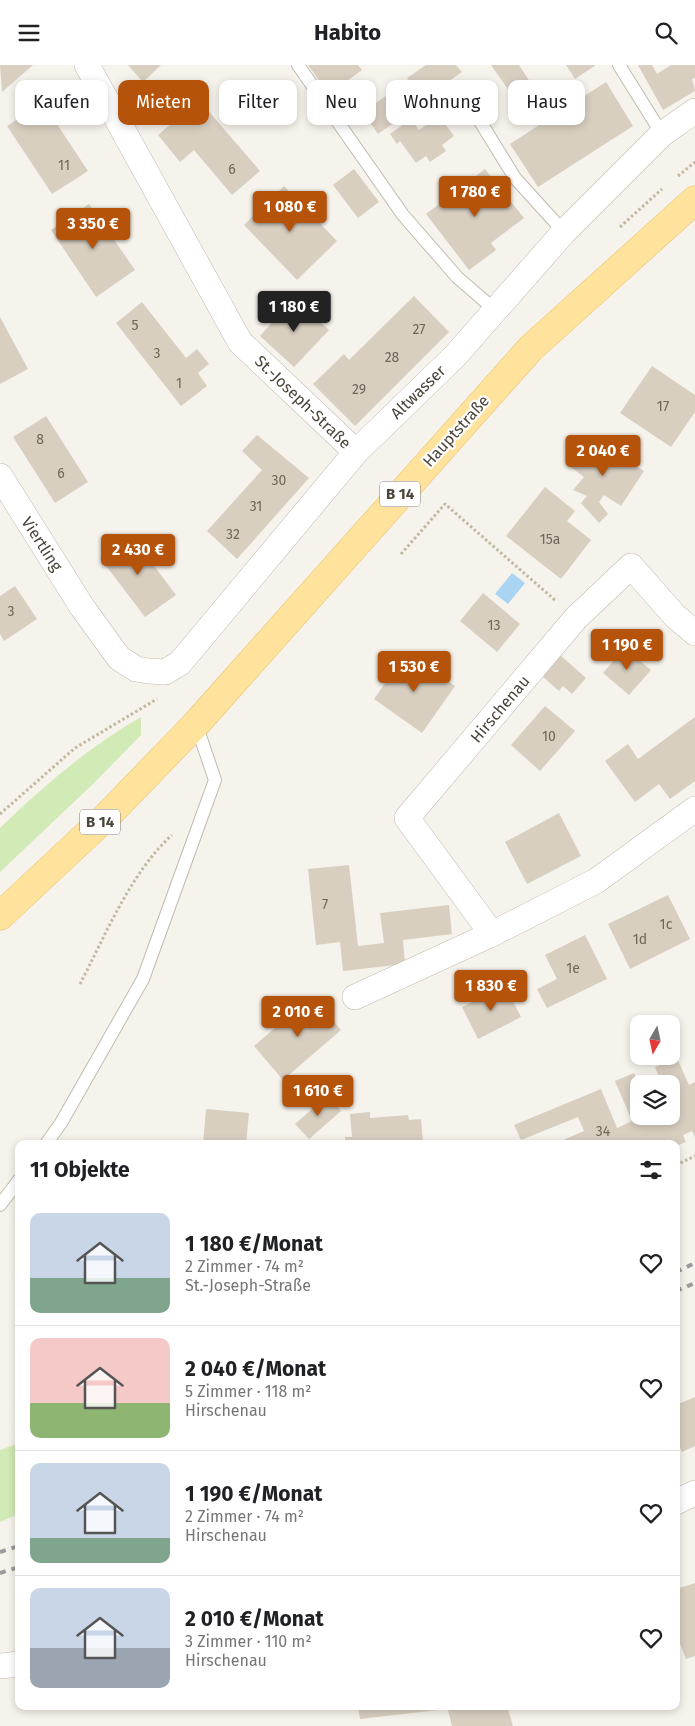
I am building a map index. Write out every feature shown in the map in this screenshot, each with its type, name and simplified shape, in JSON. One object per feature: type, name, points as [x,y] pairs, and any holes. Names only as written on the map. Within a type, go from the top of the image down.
[{"type":"main road","name":"Hauptstraße","points":[[196,725],[531,348],[695,200]]},
{"type":"main road","name":"B 14","points":[[0,916],[108,815],[196,725]]},
{"type":"street","name":"St.-Joseph-Straße","points":[[87,65],[240,342],[356,452]]},
{"type":"street","name":"Altwasser","points":[[148,671],[166,672],[180,663],[356,452],[455,356],[564,232],[662,134],[695,111]]},
{"type":"street","name":"Viertling","points":[[0,476],[82,607],[120,658],[136,669],[148,671]]},
{"type":"street","name":"Hirschenau","points":[[492,933],[407,818],[576,618],[632,566],[675,616],[695,633]]},
{"type":"street","points":[[355,997],[492,933],[596,881],[695,809]]},
{"type":"street","points":[[680,1500],[695,1493]]},
{"type":"street","points":[[0,1666],[15,1664]]},
{"type":"lane","points":[[298,65],[403,215],[457,277],[495,310]]},
{"type":"lane","points":[[619,65],[662,134]]},
{"type":"lane","points":[[482,125],[515,178],[564,232]]},
{"type":"lane","points":[[49,1140],[61,1123],[144,979],[215,780],[196,725]]},
{"type":"lane","points":[[0,1205],[15,1185]]},
{"type":"path","points":[[401,554],[445,504],[576,618]]},
{"type":"path","points":[[0,814],[75,748],[161,697]]},
{"type":"path","points":[[80,984],[128,893],[162,844],[206,805]]},
{"type":"path","points":[[680,1163],[695,1156]]},
{"type":"green space","points":[[141,717],[141,735],[94,783],[0,872],[0,828],[67,768],[103,741]]},
{"type":"green space","points":[[15,1444],[15,1516],[0,1522],[0,1450]]},
{"type":"water","points":[[512,573],[525,583],[508,604],[495,594]]},
{"type":"building","points":[[0,65],[33,65],[15,80],[2,92]]},
{"type":"building","points":[[128,65],[161,65],[145,80],[141,80]]},
{"type":"building","points":[[308,65],[358,65],[362,70],[348,80],[319,80]]},
{"type":"building","points":[[426,65],[456,65],[462,72],[451,80],[408,80],[407,78]]},
{"type":"building","points":[[491,65],[519,65],[529,80],[508,80],[508,89]]},
{"type":"building","points":[[566,65],[596,65],[575,79]]},
{"type":"building","points":[[638,65],[652,65],[657,74],[671,65],[695,65],[695,78],[692,79],[695,91],[663,110]]},
{"type":"building","points":[[606,82],[633,126],[538,187],[510,144],[539,125],[585,125],[585,96]]},
{"type":"building","points":[[386,96],[386,125],[391,125],[378,134],[372,125],[376,125],[376,103]]},
{"type":"building","points":[[209,112],[260,171],[232,195],[194,150],[180,162],[158,135],[170,125],[209,125]]},
{"type":"building","points":[[15,121],[15,125],[58,125],[88,171],[52,194],[7,126]]},
{"type":"building","points":[[403,125],[415,125],[419,130],[426,125],[446,125],[454,136],[442,145],[446,151],[430,162],[426,156],[416,163],[400,141],[397,144],[390,134]]},
{"type":"building","points":[[354,169],[379,202],[358,218],[333,185]]},
{"type":"building","points":[[485,169],[524,218],[491,243],[496,250],[469,270],[426,214]]},
{"type":"building","points":[[284,186],[337,241],[297,280],[244,225]]},
{"type":"building","points":[[89,204],[135,270],[96,297],[51,230]]},
{"type":"building","points":[[414,296],[449,332],[355,426],[313,384],[344,354],[349,360]]},
{"type":"building","points":[[294,298],[329,330],[294,367],[260,336]]},
{"type":"building","points":[[142,302],[186,358],[197,349],[209,364],[198,373],[207,386],[181,406],[116,323]]},
{"type":"building","points":[[0,317],[28,369],[0,384]]},
{"type":"building","points":[[652,366],[695,395],[695,412],[671,447],[620,413]]},
{"type":"building","points":[[46,416],[88,482],[55,503],[13,437]]},
{"type":"building","points":[[257,435],[309,478],[237,559],[207,531],[262,470],[242,451]]},
{"type":"building","points":[[588,437],[644,471],[621,506],[604,495],[599,502],[608,514],[599,523],[581,503],[587,496],[573,490],[584,477],[568,465]]},
{"type":"building","points":[[545,487],[575,511],[567,521],[591,540],[561,579],[506,536]]},
{"type":"building","points":[[131,535],[176,595],[145,617],[100,558]]},
{"type":"building","points":[[15,586],[37,619],[4,641],[0,634],[0,596]]},
{"type":"building","points":[[483,593],[520,624],[497,652],[460,621]]},
{"type":"building","points":[[625,648],[651,670],[629,695],[603,673]]},
{"type":"building","points":[[407,652],[455,686],[422,733],[374,699]]},
{"type":"building","points":[[560,655],[586,678],[572,694],[563,686],[559,691],[541,675]]},
{"type":"building","points":[[545,706],[575,731],[540,771],[511,745]]},
{"type":"building","points":[[695,717],[695,781],[670,799],[659,784],[635,802],[605,761],[628,744],[638,759]]},
{"type":"building","points":[[559,813],[581,856],[527,884],[505,842]]},
{"type":"building","points":[[349,865],[358,946],[384,943],[380,913],[449,905],[452,934],[403,940],[405,964],[343,971],[340,942],[316,945],[308,869]]},
{"type":"building","points":[[668,895],[690,939],[630,969],[608,924]]},
{"type":"building","points":[[585,935],[607,979],[547,1008],[537,989],[557,979],[545,955]]},
{"type":"building","points":[[505,986],[521,1017],[478,1039],[462,1007]]},
{"type":"building","points":[[312,996],[341,1030],[283,1080],[254,1046]]},
{"type":"building","points":[[660,1065],[680,1065],[689,1085],[695,1082],[695,1137],[692,1131],[683,1135],[686,1142],[680,1144],[680,1140],[563,1140],[584,1131],[578,1117],[521,1140],[514,1125],[601,1089],[617,1128],[630,1122],[630,1125],[680,1125],[680,1075],[658,1075],[655,1067]]},
{"type":"building","points":[[634,1073],[635,1075],[630,1075],[630,1116],[615,1081]]},
{"type":"building","points":[[328,1095],[341,1111],[309,1139],[295,1124]]},
{"type":"building","points":[[206,1109],[249,1113],[246,1140],[203,1140]]},
{"type":"building","points":[[370,1112],[370,1118],[408,1115],[409,1120],[421,1119],[423,1140],[345,1140],[345,1137],[352,1137],[350,1114]]},
{"type":"building","points":[[695,1397],[695,1446],[682,1452],[680,1448],[680,1403]]},
{"type":"building","points":[[695,1583],[695,1656],[686,1659],[680,1644],[680,1588]]},
{"type":"building","points":[[359,1710],[438,1710],[360,1719]]},
{"type":"building","points":[[448,1710],[508,1710],[513,1726],[452,1726]]},
{"type":"railway","points":[[680,1270],[695,1263]]},
{"type":"railway","points":[[680,1289],[695,1283]]},
{"type":"railway","points":[[0,1552],[15,1547]]},
{"type":"railway","points":[[0,1573],[15,1568]]}]
